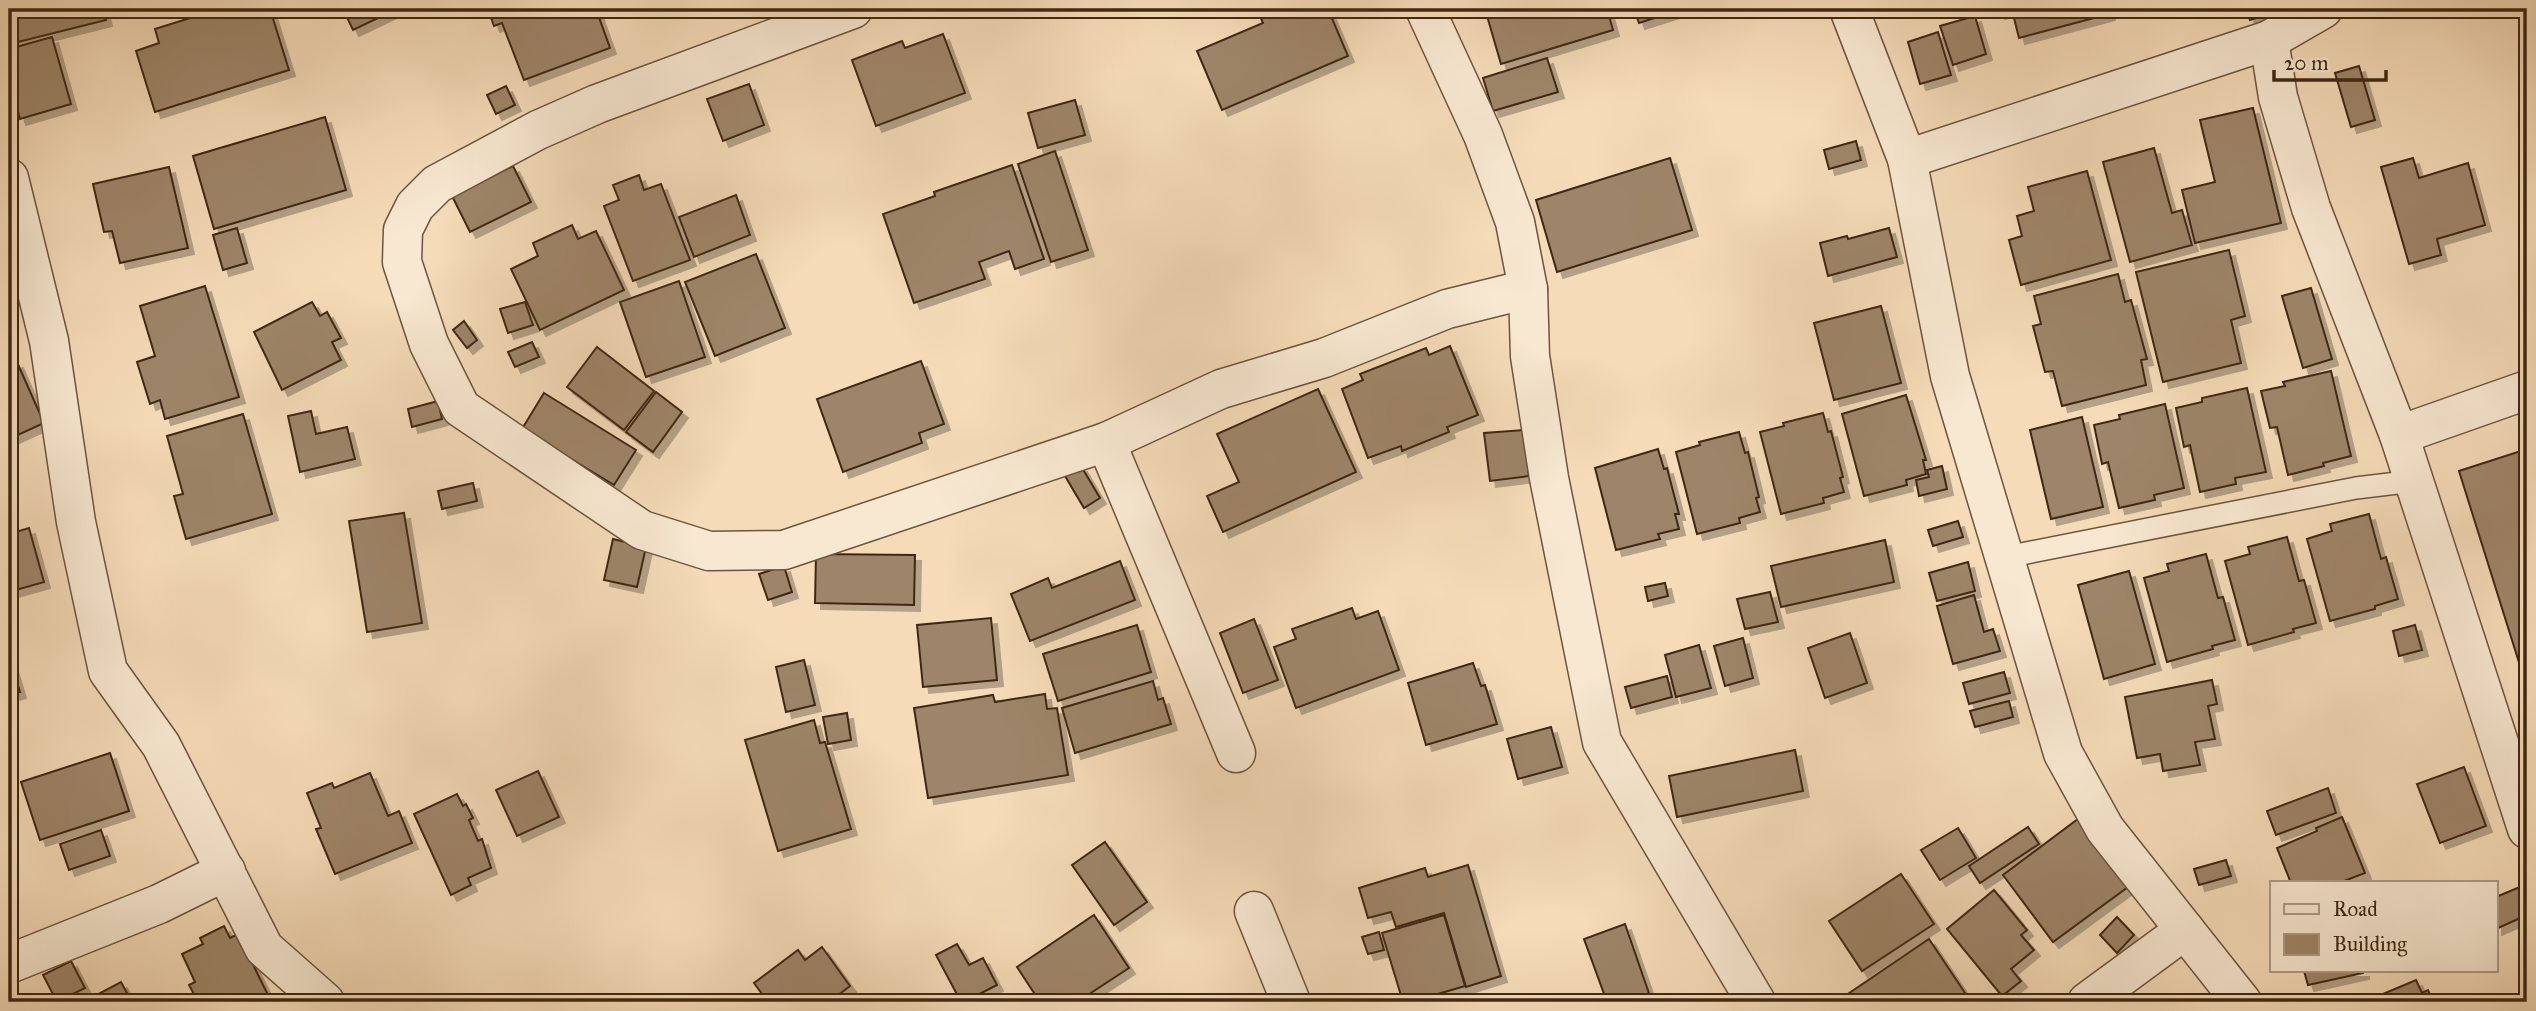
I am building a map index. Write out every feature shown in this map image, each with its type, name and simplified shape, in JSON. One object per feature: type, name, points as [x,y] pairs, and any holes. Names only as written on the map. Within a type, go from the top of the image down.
[{"type":"street","points":[[853,9],[597,104],[537,130],[437,184],[415,206],[403,230],[402,262],[429,344],[461,408],[642,530],[709,551],[783,550],[1105,442],[1221,389],[1324,358],[1447,309],[1528,289]]},
{"type":"street","points":[[1425,9],[1483,135],[1515,222],[1528,289],[1530,356],[1549,478],[1602,741],[1756,1002]]},
{"type":"street","points":[[1849,9],[1907,159],[1950,376],[2063,753],[2105,829],[2242,1002]]},
{"type":"street","points":[[1907,159],[2269,40],[2323,9]]},
{"type":"street","points":[[2269,40],[2278,97],[2311,208],[2399,435],[2527,829]]},
{"type":"street","points":[[9,178],[49,341],[76,522],[108,671],[161,745],[264,948],[325,1002]]},
{"type":"street","points":[[2399,435],[2527,390]]},
{"type":"street","points":[[1105,442],[1236,753]]},
{"type":"street","points":[[9,964],[159,904],[226,871]]},
{"type":"street","points":[[1254,911],[1291,1002]]},
{"type":"street","points":[[2087,1002],[2185,930]]},
{"type":"lane","points":[[2006,557],[2356,488],[2414,481]]},
{"type":"building","points":[[9,9],[103,9],[106,20],[10,44]]},
{"type":"building","points":[[219,9],[270,9],[289,70],[155,112],[136,51],[159,43],[155,29]]},
{"type":"building","points":[[343,9],[397,9],[353,30]]},
{"type":"building","points":[[488,9],[596,9],[610,48],[524,80],[502,23],[494,26]]},
{"type":"building","points":[[1257,9],[1328,9],[1348,56],[1222,110],[1197,51],[1263,23]]},
{"type":"building","points":[[1485,9],[1607,9],[1613,30],[1501,64]]},
{"type":"building","points":[[1634,9],[1683,9],[1639,23]]},
{"type":"building","points":[[1998,9],[2108,9],[2109,14],[2019,38],[2012,10],[1999,13]]},
{"type":"building","points":[[2246,9],[2261,9],[2263,16],[2250,20]]},
{"type":"building","points":[[1975,16],[1986,54],[1953,65],[1940,26]]},
{"type":"building","points":[[1938,32],[1951,75],[1920,84],[1908,42]]},
{"type":"building","points":[[943,34],[965,93],[876,126],[852,60],[902,41],[905,48]]},
{"type":"building","points":[[52,37],[71,104],[20,119],[9,78],[9,49]]},
{"type":"building","points":[[1547,58],[1558,92],[1493,111],[1483,78]]},
{"type":"building","points":[[2359,66],[2375,120],[2351,127],[2335,73]]},
{"type":"building","points":[[749,84],[764,125],[723,141],[707,99]]},
{"type":"building","points":[[506,86],[515,105],[496,114],[487,95]]},
{"type":"building","points":[[1075,100],[1085,135],[1038,148],[1028,113]]},
{"type":"building","points":[[2253,108],[2281,223],[2195,243],[2182,190],[2215,182],[2200,120]]},
{"type":"building","points":[[325,117],[346,190],[214,229],[193,156]]},
{"type":"building","points":[[1856,141],[1861,160],[1829,169],[1824,150]]},
{"type":"building","points":[[2154,148],[2172,213],[2182,210],[2192,245],[2130,262],[2103,162]]},
{"type":"building","points":[[1055,151],[1088,250],[1051,262],[1018,164]]},
{"type":"building","points":[[1670,158],[1692,230],[1557,272],[1536,200]]},
{"type":"building","points":[[2413,158],[2419,178],[2468,163],[2485,225],[2437,239],[2441,255],[2409,264],[2381,167]]},
{"type":"building","points":[[1012,165],[1044,259],[1015,269],[1009,251],[979,262],[985,279],[914,303],[883,214],[935,196],[934,192]]},
{"type":"building","points":[[513,166],[531,202],[470,232],[452,196]]},
{"type":"building","points":[[169,167],[188,248],[120,263],[112,231],[104,232],[93,184]]},
{"type":"building","points":[[2087,171],[2111,260],[2021,285],[2009,240],[2022,236],[2017,216],[2034,211],[2028,187]]},
{"type":"building","points":[[639,175],[644,190],[661,184],[690,260],[633,281],[604,206],[619,200],[613,185]]},
{"type":"building","points":[[736,195],[750,235],[694,257],[679,217]]},
{"type":"building","points":[[572,225],[578,239],[596,231],[624,290],[540,330],[511,269],[538,256],[533,243]]},
{"type":"building","points":[[237,228],[247,263],[223,270],[213,235]]},
{"type":"building","points":[[1889,228],[1897,257],[1828,276],[1820,243]]},
{"type":"building","points":[[2229,250],[2245,316],[2231,320],[2241,363],[2163,382],[2136,272]]},
{"type":"building","points":[[756,254],[785,328],[715,356],[685,282]]},
{"type":"building","points":[[2118,274],[2125,302],[2131,300],[2147,359],[2141,360],[2146,385],[2062,406],[2053,371],[2045,372],[2033,326],[2041,324],[2034,296]]},
{"type":"building","points":[[679,281],[705,357],[646,377],[620,302]]},
{"type":"building","points":[[205,286],[239,397],[165,419],[160,400],[150,404],[137,362],[155,356],[140,306]]},
{"type":"building","points":[[2311,288],[2332,359],[2303,368],[2282,296]]},
{"type":"building","points":[[312,302],[320,316],[327,312],[341,338],[332,342],[341,360],[282,390],[254,332]]},
{"type":"building","points":[[525,302],[533,325],[508,333],[500,309]]},
{"type":"building","points":[[1881,306],[1901,383],[1834,400],[1814,323]]},
{"type":"building","points":[[464,321],[477,340],[467,348],[453,330]]},
{"type":"building","points":[[532,342],[539,357],[515,367],[508,352]]},
{"type":"building","points":[[1450,346],[1478,415],[1447,427],[1449,432],[1402,451],[1401,446],[1368,458],[1342,389],[1363,380],[1360,374],[1426,348],[1429,355]]},
{"type":"building","points":[[597,347],[654,391],[624,430],[567,387]]},
{"type":"building","points":[[921,361],[944,424],[919,433],[922,443],[843,472],[817,399]]},
{"type":"building","points":[[17,362],[44,423],[9,439],[9,365]]},
{"type":"building","points":[[2331,371],[2351,456],[2288,475],[2277,427],[2270,428],[2261,391],[2285,386],[2283,382]]},
{"type":"building","points":[[2247,388],[2266,472],[2235,478],[2236,484],[2200,492],[2190,445],[2184,447],[2176,408],[2202,402],[2202,398]]},
{"type":"building","points":[[1318,389],[1356,472],[1223,532],[1207,496],[1239,482],[1217,434]]},
{"type":"building","points":[[656,392],[682,412],[653,452],[626,432]]},
{"type":"building","points":[[544,393],[636,450],[614,485],[522,429]]},
{"type":"building","points":[[1906,395],[1926,460],[1923,460],[1926,474],[1906,480],[1907,485],[1864,496],[1842,414]]},
{"type":"building","points":[[438,401],[442,419],[412,427],[408,409]]},
{"type":"building","points":[[2165,404],[2184,488],[2154,495],[2155,500],[2119,508],[2108,462],[2102,464],[2094,425],[2120,419],[2119,415]]},
{"type":"building","points":[[311,411],[316,434],[347,427],[355,459],[300,472],[288,416]]},
{"type":"building","points":[[1823,413],[1828,432],[1831,431],[1843,477],[1840,478],[1844,492],[1823,498],[1824,503],[1781,514],[1760,432]]},
{"type":"building","points":[[243,414],[272,514],[186,539],[174,496],[183,494],[167,436]]},
{"type":"building","points":[[2082,417],[2103,507],[2051,519],[2030,430]]},
{"type":"building","points":[[1524,430],[1529,476],[1490,481],[1484,433]]},
{"type":"building","points":[[1739,432],[1745,453],[1748,452],[1760,512],[1739,518],[1740,523],[1697,534],[1676,452],[1700,445],[1699,442]]},
{"type":"building","points":[[1658,449],[1664,469],[1667,468],[1679,514],[1675,514],[1679,529],[1658,534],[1660,539],[1616,550],[1595,468]]},
{"type":"building","points":[[2524,450],[2527,460],[2527,688],[2459,471]]},
{"type":"building","points":[[1081,466],[1100,498],[1084,508],[1065,476]]},
{"type":"building","points":[[1942,466],[1947,489],[1919,496],[1916,480],[1929,477],[1927,470]]},
{"type":"building","points":[[473,483],[477,501],[442,509],[438,491]]},
{"type":"building","points":[[404,513],[422,623],[367,632],[349,521]]},
{"type":"building","points":[[2369,514],[2381,559],[2386,557],[2398,599],[2375,606],[2375,609],[2330,621],[2307,539],[2332,531],[2330,524]]},
{"type":"building","points":[[1958,521],[1963,537],[1933,546],[1928,530]]},
{"type":"building","points":[[29,528],[44,582],[9,592],[9,534]]},
{"type":"building","points":[[2287,537],[2299,581],[2304,580],[2316,623],[2248,645],[2225,561],[2250,554],[2248,547]]},
{"type":"building","points":[[613,539],[646,547],[637,587],[604,580]]},
{"type":"building","points":[[1885,540],[1894,582],[1781,607],[1771,566]]},
{"type":"building","points":[[816,554],[915,555],[914,605],[815,603]]},
{"type":"building","points":[[2206,554],[2218,598],[2223,597],[2235,640],[2167,662],[2144,578],[2169,571],[2167,564]]},
{"type":"building","points":[[1120,561],[1135,600],[1030,641],[1011,594],[1048,578],[1052,588]]},
{"type":"building","points":[[1968,562],[1975,591],[1937,601],[1929,573]]},
{"type":"building","points":[[784,566],[792,592],[768,600],[759,574]]},
{"type":"building","points":[[2129,571],[2155,664],[2104,679],[2078,585]]},
{"type":"building","points":[[1665,583],[1668,596],[1648,601],[1645,587]]},
{"type":"building","points":[[1770,592],[1778,622],[1745,629],[1737,599]]},
{"type":"building","points":[[1974,595],[1984,632],[1993,629],[2000,651],[1953,664],[1937,606]]},
{"type":"building","points":[[1352,608],[1356,619],[1378,611],[1399,670],[1296,708],[1274,647],[1296,639],[1292,629]]},
{"type":"building","points":[[991,618],[997,680],[923,687],[917,625]]},
{"type":"building","points":[[1254,619],[1278,680],[1243,693],[1220,633]]},
{"type":"building","points":[[1137,625],[1151,672],[1058,701],[1043,654]]},
{"type":"building","points":[[2415,625],[2422,650],[2399,656],[2393,631]]},
{"type":"building","points":[[1850,633],[1867,683],[1825,698],[1808,648]]},
{"type":"building","points":[[1743,638],[1753,678],[1725,686],[1714,646]]},
{"type":"building","points":[[1699,645],[1711,688],[1676,697],[1665,655]]},
{"type":"building","points":[[9,656],[20,692],[9,695]]},
{"type":"building","points":[[804,660],[815,705],[786,712],[776,667]]},
{"type":"building","points":[[1473,663],[1481,686],[1485,685],[1497,724],[1426,745],[1408,683]]},
{"type":"building","points":[[2004,672],[2010,693],[1969,704],[1963,683]]},
{"type":"building","points":[[1667,676],[1672,697],[1631,708],[1625,687]]},
{"type":"building","points":[[2212,680],[2217,704],[2208,706],[2215,739],[2195,742],[2200,765],[2163,771],[2160,754],[2137,758],[2125,697]]},
{"type":"building","points":[[1153,681],[1158,700],[1163,698],[1171,724],[1075,753],[1062,708]]},
{"type":"building","points":[[1045,694],[1047,709],[1057,708],[1068,775],[928,798],[914,708],[993,695],[995,702]]},
{"type":"building","points":[[2009,701],[2013,717],[1975,727],[1970,711]]},
{"type":"building","points":[[847,713],[851,740],[828,744],[823,717]]},
{"type":"building","points":[[814,720],[820,743],[825,742],[851,829],[778,851],[745,740]]},
{"type":"building","points":[[1551,727],[1562,767],[1518,779],[1507,739]]},
{"type":"building","points":[[1795,750],[1803,791],[1677,817],[1669,776]]},
{"type":"building","points":[[110,753],[129,811],[40,840],[21,782]]},
{"type":"building","points":[[2464,767],[2486,826],[2440,843],[2417,784]]},
{"type":"building","points":[[538,771],[559,817],[517,836],[496,790]]},
{"type":"building","points":[[370,773],[388,816],[399,811],[412,843],[335,874],[316,829],[321,828],[307,793],[332,783],[334,788]]},
{"type":"building","points":[[2328,788],[2336,813],[2276,835],[2267,811]]},
{"type":"building","points":[[457,794],[473,818],[469,820],[478,841],[482,839],[491,868],[468,878],[471,885],[451,895],[414,814]]},
{"type":"building","points":[[2342,817],[2365,873],[2344,881],[2290,881],[2277,848],[2317,831],[2316,828]]},
{"type":"building","points":[[2078,819],[2128,887],[2053,942],[2003,875]]},
{"type":"building","points":[[2028,827],[2039,844],[1980,883],[1969,866]]},
{"type":"building","points":[[1958,828],[1976,858],[1940,880],[1921,850]]},
{"type":"building","points":[[101,830],[110,856],[69,870],[60,844]]},
{"type":"building","points":[[1105,842],[1147,902],[1114,925],[1072,865]]},
{"type":"building","points":[[2226,860],[2231,876],[2199,885],[2194,869]]},
{"type":"building","points":[[1468,865],[1501,976],[1466,987],[1444,913],[1396,927],[1391,912],[1368,918],[1359,888],[1425,868],[1428,877]]},
{"type":"building","points":[[1901,874],[1934,924],[1862,971],[1829,921]]},
{"type":"building","points":[[2527,884],[2527,915],[2498,928],[2498,896]]},
{"type":"building","points":[[1994,890],[2027,930],[2021,935],[2034,950],[2011,969],[2021,981],[2002,996],[1947,929]]},
{"type":"building","points":[[1094,915],[1129,968],[1077,1002],[1040,1002],[1017,967]]},
{"type":"building","points":[[1444,915],[1465,986],[1403,1002],[1382,933]]},
{"type":"building","points":[[2117,917],[2134,935],[2117,953],[2100,935]]},
{"type":"building","points":[[1625,924],[1652,1002],[1607,1002],[1584,939]]},
{"type":"building","points":[[224,926],[230,938],[238,934],[270,999],[264,1002],[198,1002],[189,985],[195,982],[182,954],[203,944],[200,938]]},
{"type":"building","points":[[1379,932],[1384,950],[1368,954],[1362,937]]},
{"type":"building","points":[[1929,939],[1967,996],[1958,1002],[1836,1002]]},
{"type":"building","points":[[957,944],[969,965],[983,958],[997,985],[964,1002],[961,1002],[936,955]]},
{"type":"building","points":[[822,947],[850,986],[829,1002],[768,1002],[754,983],[798,950],[805,960]]},
{"type":"building","points":[[71,961],[85,988],[57,1002],[43,975]]},
{"type":"building","points":[[2304,972],[2363,972],[2363,973],[2308,985]]},
{"type":"building","points":[[2416,980],[2422,993],[2428,990],[2433,1002],[2364,1002]]},
{"type":"building","points":[[121,982],[132,1002],[93,1002],[91,998]]}]
